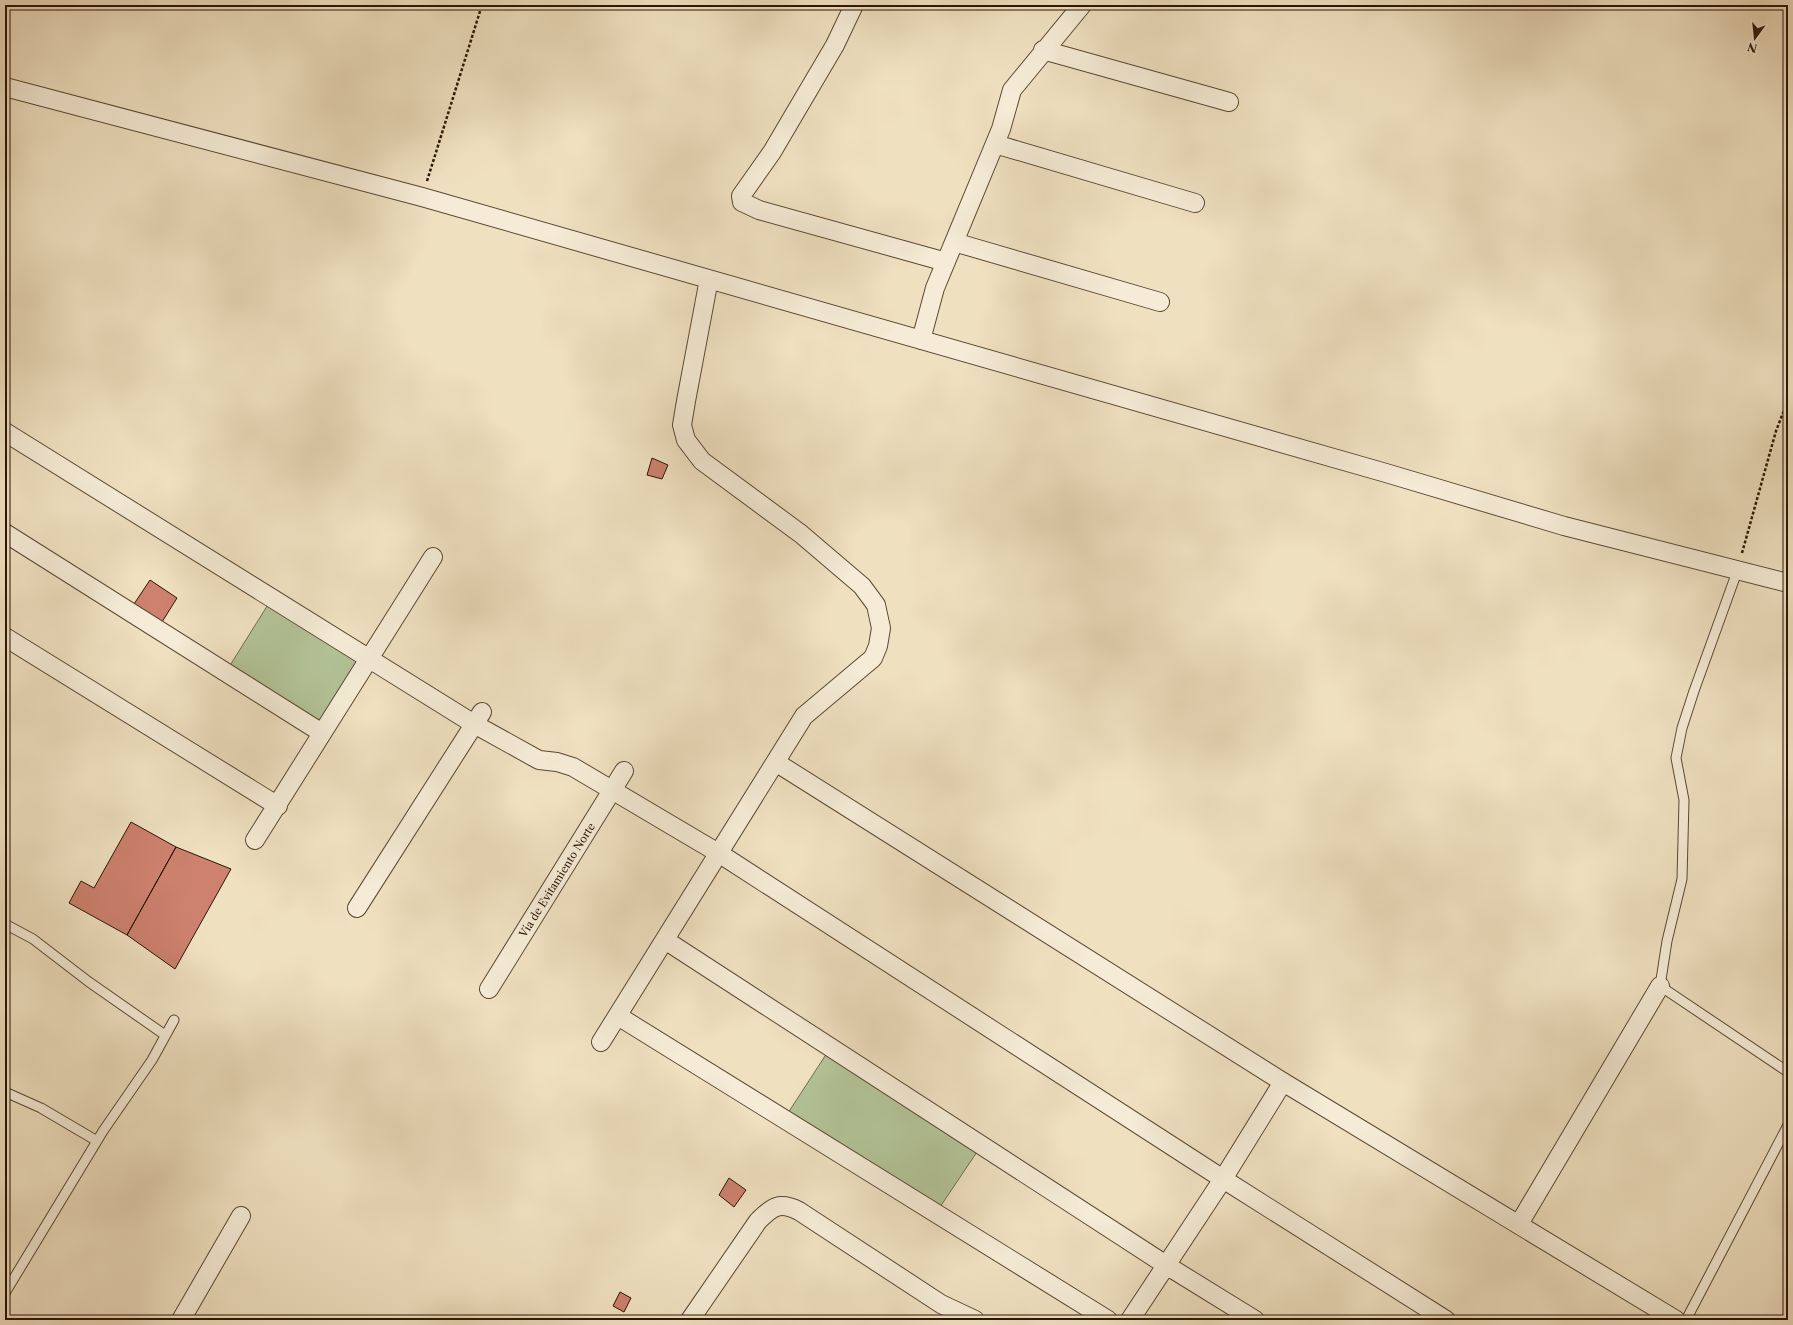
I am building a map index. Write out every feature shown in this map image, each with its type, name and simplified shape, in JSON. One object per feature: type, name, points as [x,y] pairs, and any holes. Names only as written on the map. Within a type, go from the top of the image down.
[{"type":"street","points":[[854,5],[835,45],[772,152],[741,196],[742,202],[759,210],[946,262]]},
{"type":"street","points":[[921,340],[935,288],[1001,129],[1012,90],[1082,5]]},
{"type":"street","points":[[1044,50],[1229,102]]},
{"type":"street","points":[[5,87],[422,197],[1564,526],[1738,569],[1788,583]]},
{"type":"street","points":[[995,144],[1195,203]]},
{"type":"street","points":[[954,242],[1160,302]]},
{"type":"street","points":[[601,1042],[777,763],[804,716],[873,658],[878,646],[881,628],[876,605],[862,586],[801,534],[702,461],[686,440],[682,425],[709,279]]},
{"type":"street","points":[[5,432],[368,658],[478,718],[539,760],[557,762],[573,767],[720,854],[1223,1179],[1446,1320]]},
{"type":"street","points":[[5,533],[322,734]]},
{"type":"street","points":[[255,840],[278,806],[368,658],[433,557]]},
{"type":"street","points":[[5,637],[278,806]]},
{"type":"street","points":[[357,908],[478,718]]},
{"type":"street","points":[[777,763],[1283,1082],[1676,1320]]},
{"type":"street","name":"Vía de Evitamiento Norte","points":[[489,989],[624,770]]},
{"type":"street","points":[[665,940],[1166,1265],[1255,1320]]},
{"type":"street","points":[[1519,1224],[1660,986]]},
{"type":"street","points":[[618,1016],[1108,1320]]},
{"type":"street","points":[[1130,1320],[1223,1179],[1283,1082]]},
{"type":"street","points":[[690,1320],[758,1221],[772,1208],[781,1206],[790,1206],[799,1211],[941,1304],[975,1320]]},
{"type":"street","points":[[180,1320],[241,1216]]},
{"type":"lane","points":[[1738,569],[1694,691],[1682,728],[1676,758],[1684,800],[1682,878],[1667,941],[1660,986],[1788,1072]]},
{"type":"lane","points":[[5,924],[33,939],[89,982],[166,1035]]},
{"type":"lane","points":[[5,1294],[97,1141],[152,1060],[174,1020]]},
{"type":"lane","points":[[5,1092],[41,1108],[97,1141]]},
{"type":"lane","points":[[1686,1320],[1788,1127]]},
{"type":"path","points":[[422,197],[482,5]]},
{"type":"path","points":[[1738,569],[1776,431],[1788,400]]},
{"type":"green space","points":[[269,603],[360,659],[320,724],[229,667]]},
{"type":"green space","points":[[827,1053],[979,1149],[940,1207],[788,1113]]},
{"type":"building","points":[[652,458],[668,465],[662,479],[647,475]]},
{"type":"building","points":[[150,580],[177,598],[162,622],[134,604]]},
{"type":"building","points":[[131,822],[176,847],[127,935],[69,903],[81,881],[94,888]]},
{"type":"building","points":[[176,847],[231,869],[175,969],[127,935]]},
{"type":"building","points":[[729,1178],[746,1190],[734,1207],[719,1195]]},
{"type":"building","points":[[620,1292],[631,1298],[624,1312],[613,1306]]}]
